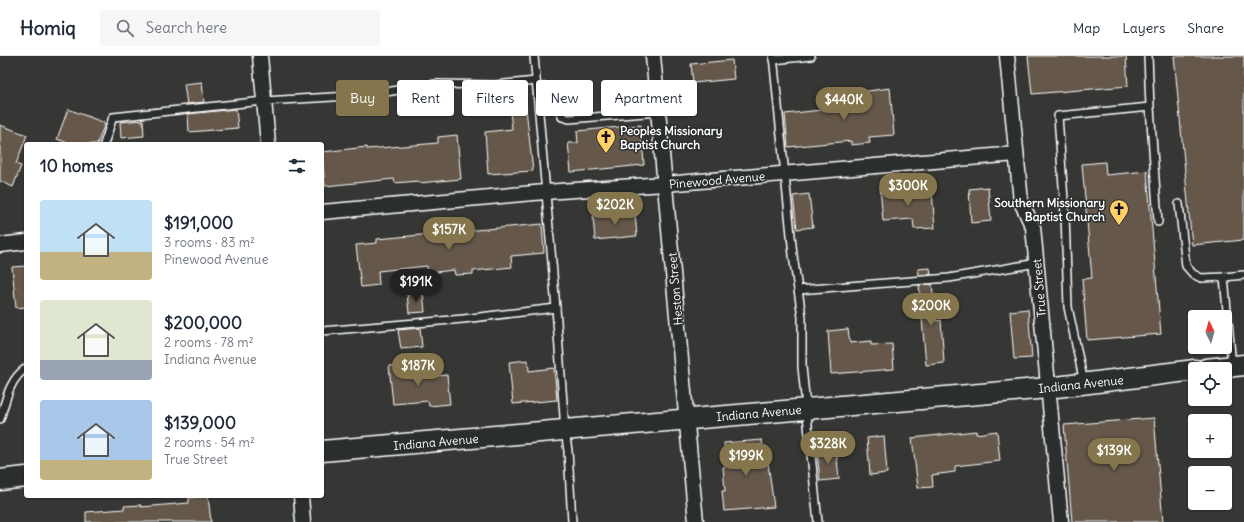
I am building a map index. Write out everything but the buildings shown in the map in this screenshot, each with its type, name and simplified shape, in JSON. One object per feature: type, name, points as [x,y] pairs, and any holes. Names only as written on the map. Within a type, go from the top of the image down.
[{"type":"street","points":[[260,56],[268,142]]},
{"type":"street","name":"Heston Street","points":[[653,56],[655,80]]},
{"type":"street","name":"True Street","points":[[1007,56],[1021,202],[1033,227],[1060,522]]},
{"type":"street","name":"Heston Street","points":[[658,116],[696,522]]},
{"type":"street","name":"Pinewood Avenue","points":[[324,212],[545,192],[665,184],[1016,154]]},
{"type":"street","points":[[0,245],[24,242]]},
{"type":"street","name":"Indiana Avenue","points":[[324,451],[1048,388],[1188,371]]},
{"type":"street","points":[[0,480],[24,478]]},
{"type":"street","points":[[301,498],[303,522]]},
{"type":"lane","points":[[105,142],[113,117],[264,101],[367,95],[436,84],[536,84],[534,56]]},
{"type":"lane","points":[[811,56],[773,58],[786,174],[793,255],[802,317],[802,367],[818,522]]},
{"type":"lane","points":[[1148,56],[1158,222]]},
{"type":"lane","points":[[1084,384],[1068,307],[1065,214],[1058,116],[1150,107]]},
{"type":"lane","points":[[539,116],[568,451],[572,522]]},
{"type":"lane","points":[[562,116],[569,119],[607,116]]},
{"type":"lane","points":[[1178,204],[1186,266],[1193,274],[1201,278],[1244,275]]},
{"type":"lane","points":[[798,290],[949,278],[1037,263]]},
{"type":"lane","points":[[1224,277],[1238,365]]},
{"type":"lane","points":[[324,331],[463,319],[556,308]]},
{"type":"lane","points":[[0,419],[10,386],[19,373],[24,369]]},
{"type":"place","name":"Peoples Missionary Baptist Church","points":[[606,154]]},
{"type":"place","name":"Southern Missionary Baptist Church","points":[[1119,226]]}]
